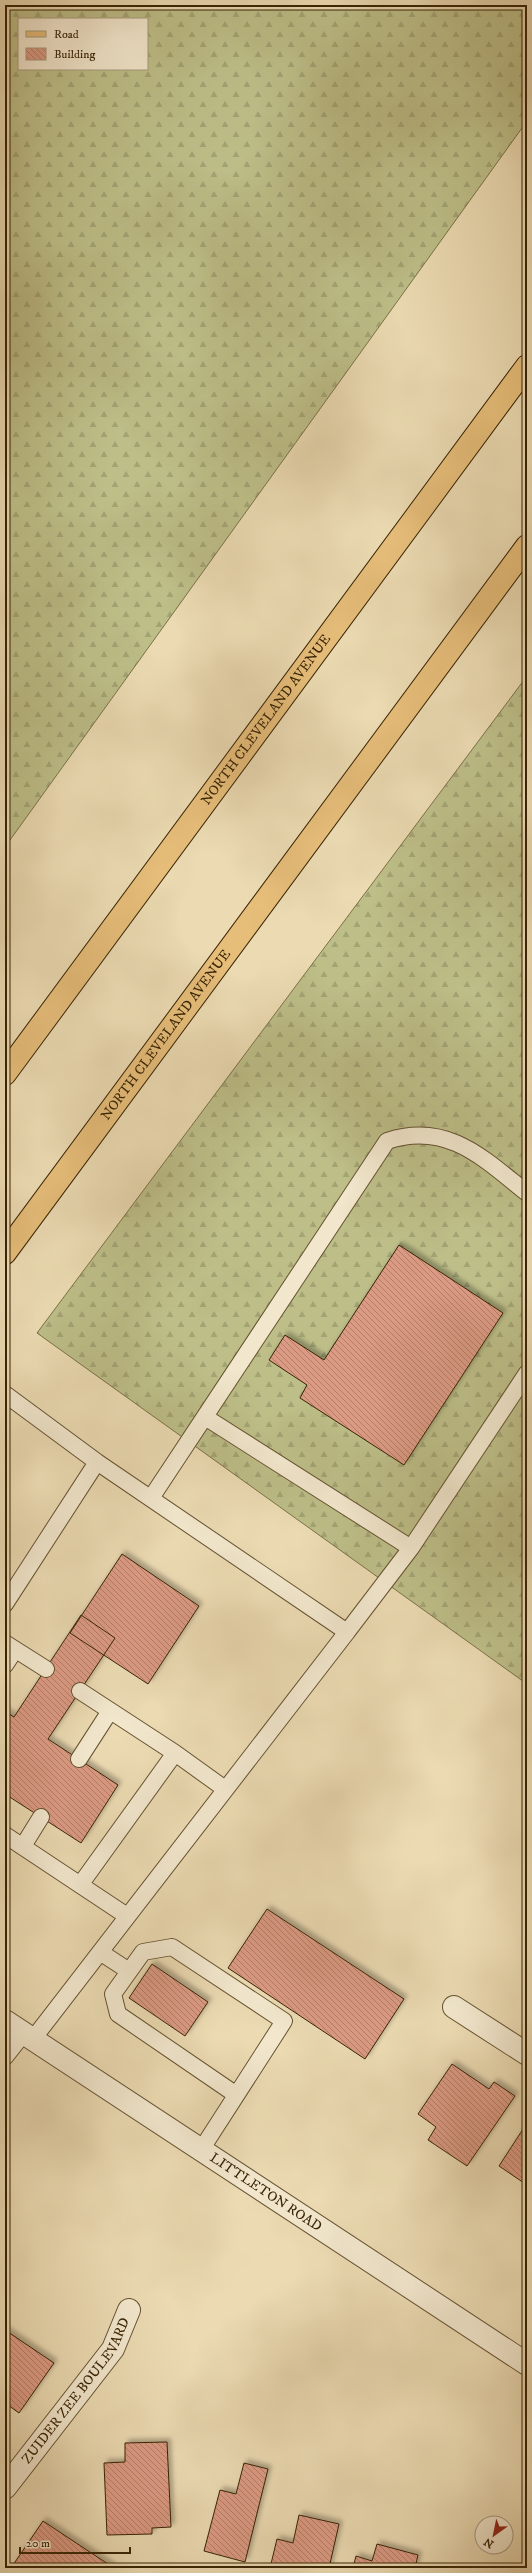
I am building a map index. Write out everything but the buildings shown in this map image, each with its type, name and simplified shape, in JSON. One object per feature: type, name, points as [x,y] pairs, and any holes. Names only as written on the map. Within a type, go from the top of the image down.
[{"type":"main road","name":"NORTH CLEVELAND AVENUE","points":[[5,1074],[527,366]]},
{"type":"main road","name":"NORTH CLEVELAND AVENUE","points":[[5,1253],[527,546]]},
{"type":"street","points":[[454,2007],[527,2054]]},
{"type":"street","name":"LITTLETON ROAD","points":[[5,2021],[527,2364]]},
{"type":"street","name":"ZUIDER ZEE BOULEVARD","points":[[5,2488],[113,2349],[129,2310]]},
{"type":"lane","points":[[152,1498],[387,1141],[406,1135],[432,1134],[473,1149],[527,1193]]},
{"type":"lane","points":[[5,2057],[29,2036],[100,1952],[347,1632],[411,1548],[527,1373]]},
{"type":"lane","points":[[5,1394],[97,1462],[347,1632]]},
{"type":"lane","points":[[205,1417],[411,1548]]},
{"type":"lane","points":[[5,1604],[97,1462]]},
{"type":"lane","points":[[5,1665],[10,1646],[46,1669]]},
{"type":"lane","points":[[80,1691],[175,1753],[225,1789]]},
{"type":"lane","points":[[79,1759],[110,1711]]},
{"type":"lane","points":[[80,1885],[175,1753]]},
{"type":"lane","points":[[22,1846],[41,1817]]},
{"type":"lane","points":[[5,1835],[127,1916]]},
{"type":"lane","points":[[201,2150],[235,2094],[284,2021],[172,1947],[143,1952],[113,1994],[118,2014],[235,2094]]},
{"type":"lane","points":[[100,1952],[129,1971]]},
{"type":"green space","points":[[5,5],[527,5],[527,121],[5,847]]},
{"type":"green space","points":[[527,676],[527,1684],[37,1333]]}]
